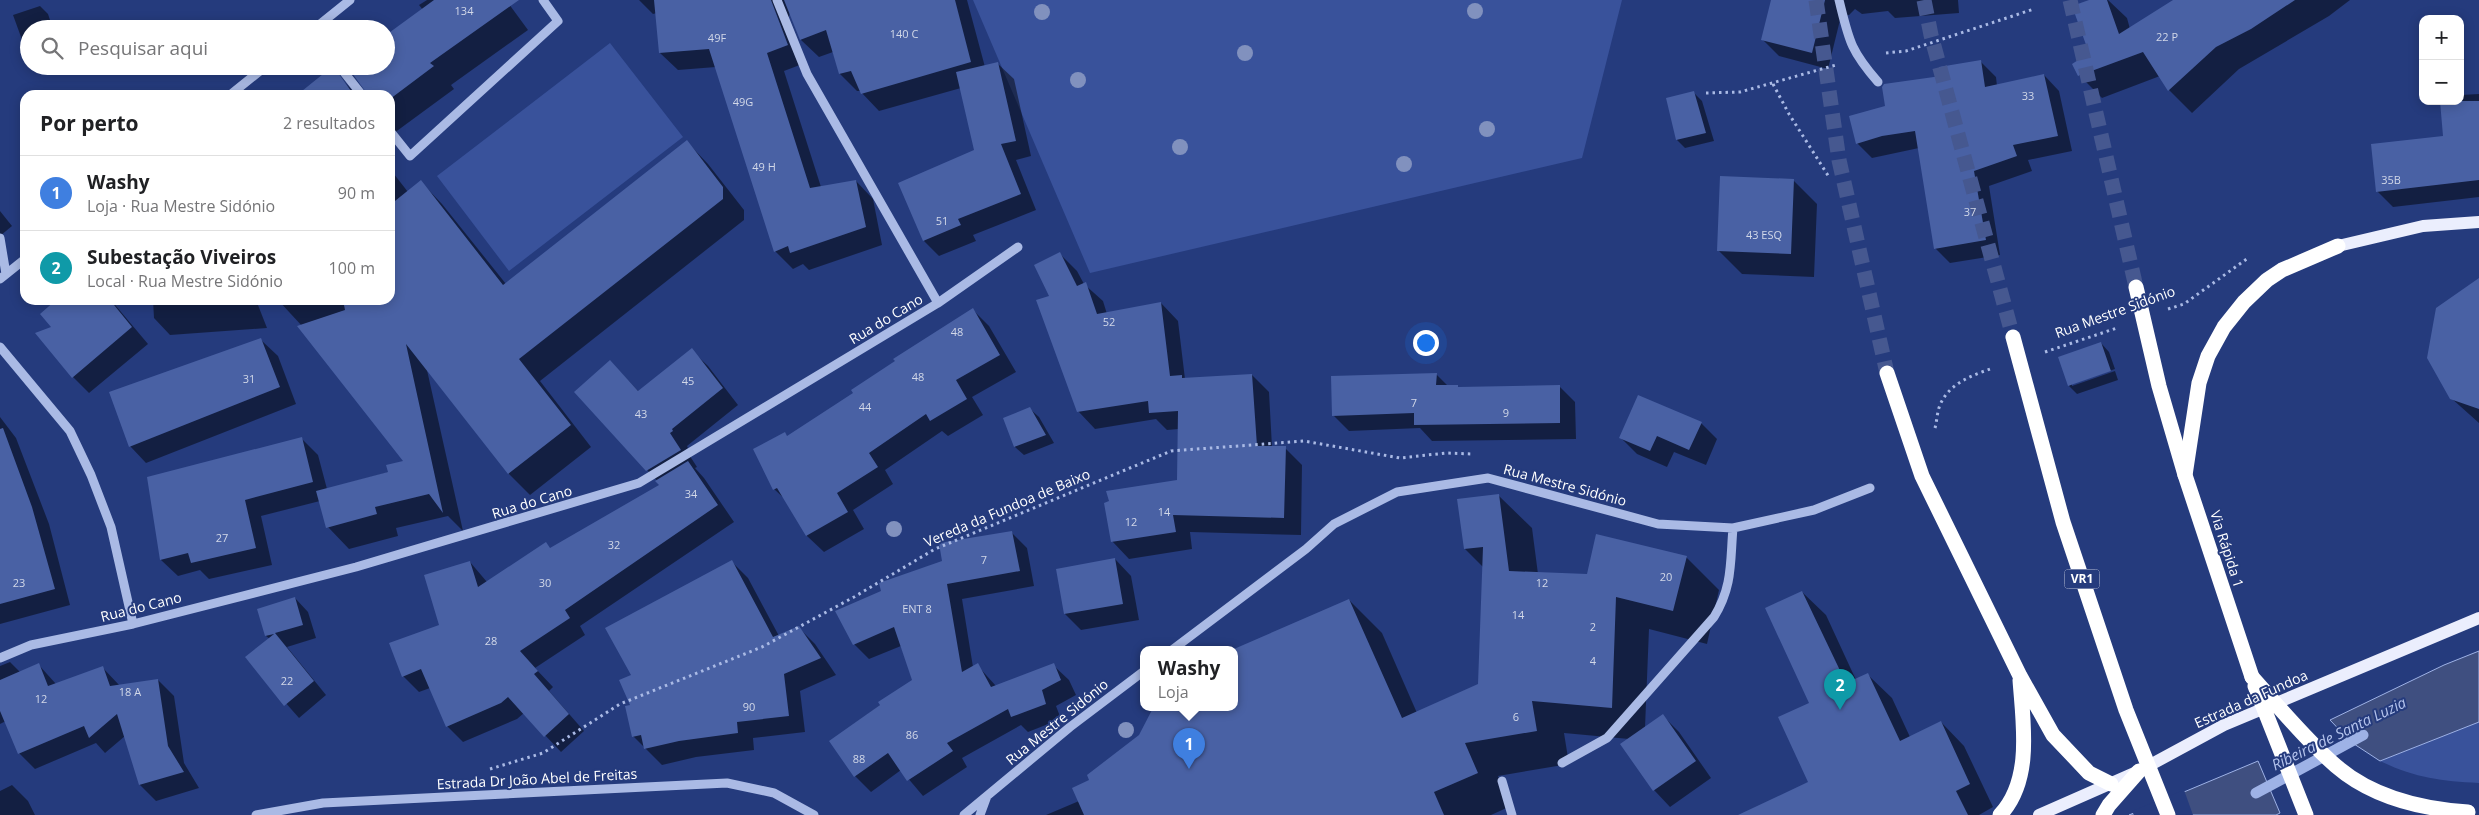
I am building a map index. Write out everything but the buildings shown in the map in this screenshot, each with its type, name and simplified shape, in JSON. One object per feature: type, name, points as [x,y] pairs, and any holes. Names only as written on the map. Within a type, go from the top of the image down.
[{"type":"highway","points":[[2185,475],[2199,383],[2208,356],[2224,327],[2244,302],[2267,280],[2282,270],[2338,246]]},
{"type":"highway","name":"Via Rápida 1","points":[[2136,287],[2160,386],[2185,475],[2252,677],[2306,815]]},
{"type":"highway","name":"VR1","points":[[2013,337],[2063,522],[2126,710],[2168,815]]},
{"type":"highway","points":[[1887,374],[1922,476],[2020,676],[2053,735],[2089,773],[2111,784]]},
{"type":"highway","points":[[2000,815],[2014,792],[2022,766],[2024,730],[2020,676]]},
{"type":"highway","points":[[2252,677],[2337,767],[2360,782],[2384,794],[2413,804],[2443,811],[2474,812]]},
{"type":"highway","points":[[2103,815],[2109,805],[2138,771]]},
{"type":"main road","points":[[2338,246],[2423,226],[2479,222]]},
{"type":"main road","name":"Estrada da Fundoa","points":[[2039,815],[2138,771],[2224,725],[2479,618]]},
{"type":"street","points":[[325,20],[350,0]]},
{"type":"street","points":[[395,137],[410,156],[558,21],[543,0]]},
{"type":"street","points":[[777,0],[807,74],[938,303]]},
{"type":"street","points":[[1839,0],[1849,42],[1857,58],[1878,82]]},
{"type":"street","points":[[236,90],[255,75]]},
{"type":"street","points":[[346,75],[358,90]]},
{"type":"street","points":[[0,238],[3,277]]},
{"type":"street","name":"Rua do Cano","points":[[0,658],[31,645],[133,624],[356,567],[639,483],[938,303],[1018,247]]},
{"type":"street","points":[[3,277],[20,263]]},
{"type":"street","points":[[0,346],[70,431],[111,527],[133,624]]},
{"type":"street","name":"Rua Mestre Sidónio","points":[[1177,646],[1306,549],[1334,524],[1397,492],[1488,478],[1658,524],[1733,528],[1814,510],[1870,488]]},
{"type":"street","points":[[1562,763],[1607,738],[1714,617],[1725,599],[1729,582],[1733,528]]},
{"type":"street","name":"Rua Mestre Sidónio","points":[[964,815],[1070,727],[1140,674]]},
{"type":"street","points":[[1502,781],[1512,815]]},
{"type":"street","name":"Estrada Dr João Abel de Freitas","points":[[256,815],[323,803],[727,783],[774,793],[814,815]]},
{"type":"street","name":"Rua Mestre Sidónio","points":[[973,815],[988,796]]},
{"type":"street","name":"Rua Mestre Sidónio","points":[[980,815],[988,796]]},
{"type":"path","points":[[1706,93],[1740,92],[1773,84],[1857,58],[1906,51],[2034,9]]},
{"type":"path","points":[[1773,84],[1788,114],[1829,177]]},
{"type":"path","name":"Rua Mestre Sidónio","points":[[2165,310],[2184,304],[2211,282],[2255,253]]},
{"type":"path","name":"Rua Mestre Sidónio","points":[[2038,354],[2119,327]]},
{"type":"path","points":[[1935,431],[1940,404],[1958,383],[1967,376],[2002,365]]},
{"type":"path","name":"Vereda da Fundoa de Baixo","points":[[487,770],[543,753],[620,704],[762,647],[854,597],[935,549],[1172,451],[1304,441],[1400,458],[1446,453],[1475,454]]},
{"type":"shaded area","points":[[973,0],[1622,0],[1582,158],[1090,273]]},
{"type":"shaded area","points":[[610,43],[683,137],[509,271],[437,176]]},
{"type":"shaded area","points":[[2479,651],[2479,722],[2380,761],[2351,742],[2330,720],[2444,665]]},
{"type":"shaded area","points":[[2479,722],[2479,783],[2428,778],[2380,761]]},
{"type":"shaded area","points":[[2258,761],[2280,813],[2276,815],[2129,815]]},
{"type":"pier","points":[[2184,790],[2193,815],[2134,815],[2132,811]]},
{"type":"waterway","name":"Ribeira de Santa Luzia","points":[[2256,793],[2363,735]]},
{"type":"tunnel","points":[[1816,0],[1839,160],[1887,373]]},
{"type":"tunnel","points":[[1924,0],[1931,35],[2013,337]]},
{"type":"tunnel","points":[[2070,0],[2136,287]]},
{"type":"place","name":"Subestação Viveiros","points":[[1840,710]]},
{"type":"place","name":"Washy","points":[[1189,769]]}]
